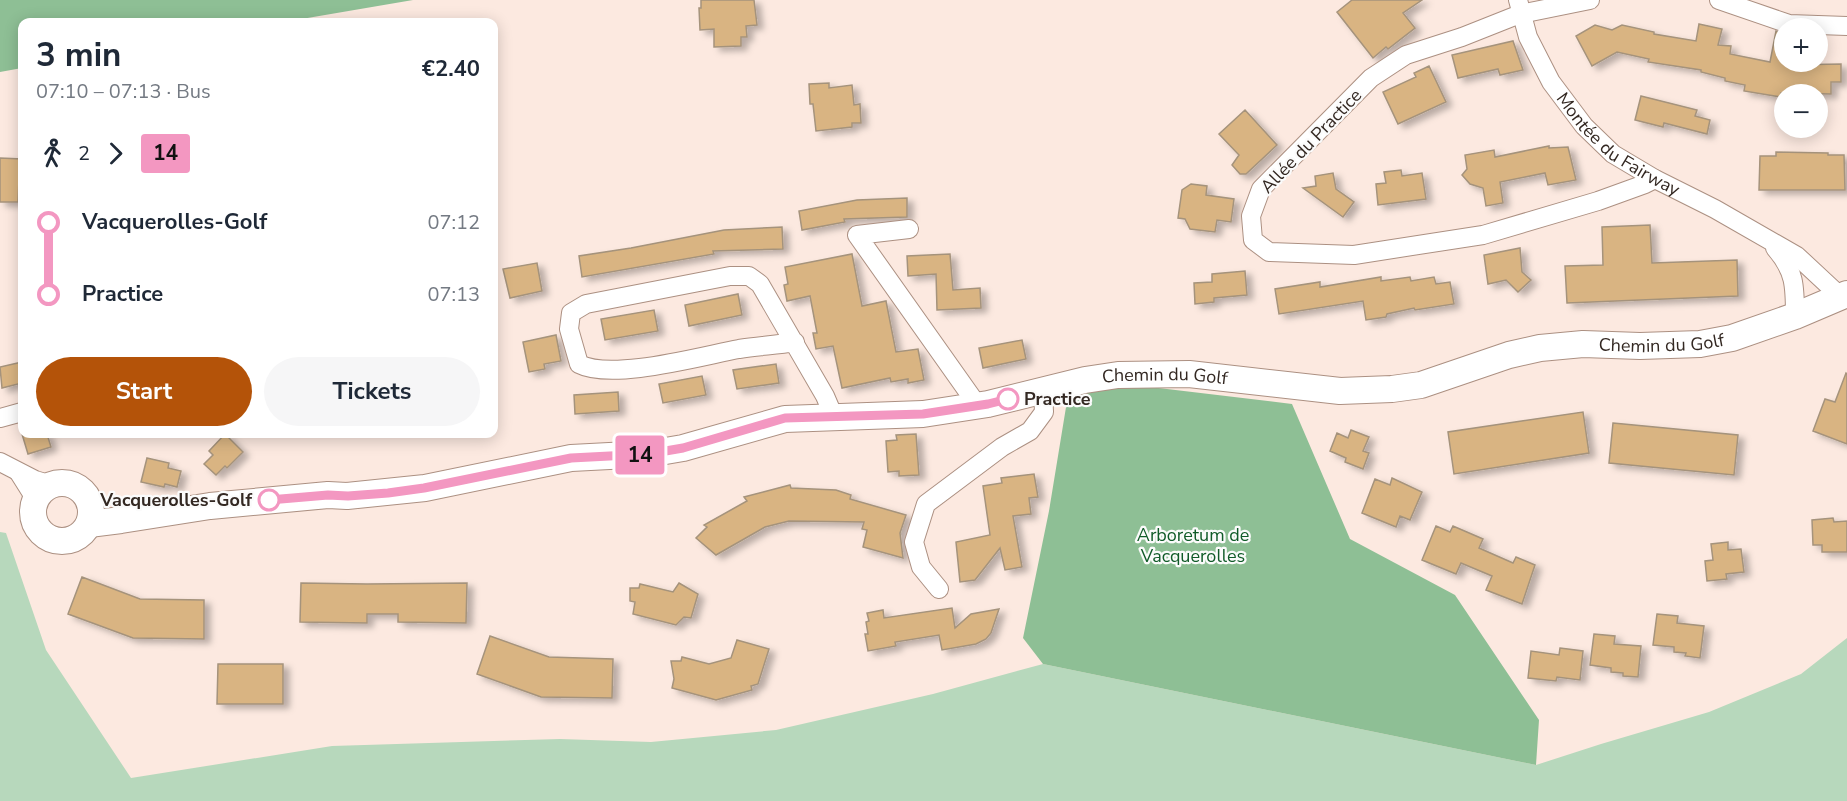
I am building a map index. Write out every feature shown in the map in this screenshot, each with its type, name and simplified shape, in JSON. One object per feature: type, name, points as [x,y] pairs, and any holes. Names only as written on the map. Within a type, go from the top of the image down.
[{"type":"street","name":"Allée du Practice","points":[[1590,0],[1519,7],[1461,37],[1406,55],[1371,78],[1261,189],[1251,216],[1253,240],[1269,252],[1354,255],[1483,235],[1598,201],[1655,179]]},
{"type":"street","points":[[1719,0],[1789,24],[1847,26]]},
{"type":"street","name":"Montée du Fairway","points":[[1519,7],[1528,38],[1551,82],[1584,126],[1613,154],[1797,256],[1844,295]]},
{"type":"street","points":[[909,229],[857,235],[978,406]]},
{"type":"street","name":"Montée du Fairway","points":[[1770,242],[1787,261],[1795,284],[1795,316]]},
{"type":"street","points":[[1795,284],[1816,273]]},
{"type":"street","points":[[795,342],[741,349],[623,371],[586,368],[579,364],[569,329],[571,314],[586,304],[730,276],[749,276],[760,284],[795,342],[834,417]]},
{"type":"street","name":"Chemin du Golf","points":[[89,524],[210,506],[328,495],[388,493],[424,488],[571,458],[617,457],[683,448],[785,418],[923,414],[978,406],[1085,380],[1135,373],[1189,374],[1341,391],[1392,389],[1421,385],[1509,355],[1540,348],[1583,344],[1640,346],[1700,344],[1732,338],[1795,316],[1844,295]]},
{"type":"street","points":[[939,589],[921,567],[914,542],[926,504],[1002,447],[1030,431],[1044,412],[1043,390]]},
{"type":"street","points":[[0,418],[18,413]]},
{"type":"street","points":[[0,462],[44,492]]},
{"type":"street","points":[[62,483],[72,484],[87,497],[91,505],[89,524],[76,538],[52,539],[39,530],[35,523],[33,507],[44,492],[62,483]]},
{"type":"street","points":[[87,497],[121,520]]},
{"type":"green space","points":[[0,0],[413,0],[307,18],[18,18],[18,69],[0,72]]},
{"type":"green space","name":"Arboretum de Vacquerolles","points":[[1125,384],[1292,404],[1350,539],[1455,595],[1539,720],[1536,765],[1043,664],[1023,638],[1049,511],[1068,395]]},
{"type":"green space","points":[[0,532],[6,533],[46,650],[131,778],[332,746],[560,739],[651,742],[776,730],[933,694],[1043,664],[1536,765],[1709,712],[1801,674],[1847,638],[1847,801],[0,801]]},
{"type":"building","points":[[701,0],[754,0],[757,25],[746,26],[747,37],[741,37],[741,46],[714,47],[714,29],[700,30]]},
{"type":"building","points":[[1352,0],[1422,0],[1403,13],[1415,28],[1373,58],[1337,12]]},
{"type":"building","points":[[1699,24],[1722,29],[1718,45],[1731,46],[1730,54],[1770,62],[1774,41],[1774,72],[1828,72],[1828,64],[1841,64],[1841,82],[1831,82],[1831,94],[1828,94],[1828,84],[1774,84],[1774,96],[1744,91],[1745,85],[1725,81],[1725,78],[1701,72],[1701,70],[1648,62],[1649,59],[1617,52],[1592,66],[1576,36],[1595,25],[1612,30],[1622,25],[1654,32],[1654,34],[1696,41]]},
{"type":"building","points":[[1513,41],[1523,70],[1500,75],[1498,69],[1458,78],[1452,55]]},
{"type":"building","points":[[1429,66],[1446,102],[1398,124],[1383,92],[1416,77],[1414,73]]},
{"type":"building","points":[[829,83],[829,88],[852,85],[854,105],[860,104],[861,123],[852,123],[852,127],[816,131],[813,104],[810,104],[809,84]]},
{"type":"building","points":[[1641,96],[1697,110],[1695,116],[1710,120],[1707,134],[1664,123],[1663,127],[1635,120]]},
{"type":"building","points":[[1245,110],[1277,145],[1246,174],[1240,174],[1232,165],[1239,155],[1219,134]]},
{"type":"building","points":[[1549,146],[1549,148],[1568,147],[1576,180],[1548,185],[1545,173],[1500,182],[1503,203],[1486,206],[1483,188],[1470,184],[1462,175],[1467,169],[1465,155],[1494,150],[1495,157]]},
{"type":"building","points":[[1776,152],[1844,155],[1845,190],[1759,190],[1760,156],[1776,156]]},
{"type":"building","points":[[0,158],[18,159],[18,202],[0,202]]},
{"type":"building","points":[[1401,170],[1402,176],[1422,173],[1426,199],[1378,205],[1376,184],[1386,183],[1384,172]]},
{"type":"building","points":[[1333,173],[1336,189],[1354,202],[1343,217],[1303,188],[1316,186],[1315,176]]},
{"type":"building","points":[[1191,184],[1207,186],[1206,195],[1234,199],[1231,222],[1217,220],[1215,232],[1190,229],[1185,219],[1178,218],[1182,190]]},
{"type":"building","points":[[907,198],[907,217],[844,219],[845,222],[802,230],[799,211],[857,200]]},
{"type":"building","points":[[1650,225],[1652,263],[1737,260],[1738,296],[1567,303],[1565,266],[1603,265],[1602,227]]},
{"type":"building","points":[[782,227],[783,249],[713,251],[714,254],[582,277],[579,256],[724,230]]},
{"type":"building","points":[[1520,248],[1522,272],[1531,280],[1518,292],[1506,280],[1488,284],[1484,255]]},
{"type":"building","points":[[852,254],[862,306],[886,301],[896,352],[918,349],[924,380],[908,383],[908,379],[891,382],[890,378],[842,388],[833,346],[816,349],[813,333],[817,333],[810,296],[787,301],[784,285],[788,284],[785,267]]},
{"type":"building","points":[[950,254],[953,290],[980,288],[981,308],[937,310],[936,274],[908,276],[907,256]]},
{"type":"building","points":[[537,263],[542,291],[510,298],[503,269]]},
{"type":"building","points":[[1245,271],[1247,295],[1214,298],[1214,302],[1195,304],[1194,283],[1212,282],[1212,274]]},
{"type":"building","points":[[1381,277],[1381,281],[1410,277],[1411,281],[1434,277],[1436,284],[1450,282],[1454,304],[1415,310],[1414,308],[1387,314],[1386,317],[1366,320],[1363,301],[1279,314],[1275,289],[1320,282],[1320,287]]},
{"type":"building","points":[[738,294],[742,315],[689,326],[685,305]]},
{"type":"building","points":[[654,310],[658,331],[605,340],[601,319]]},
{"type":"building","points":[[556,335],[561,361],[544,364],[545,369],[529,372],[523,342]]},
{"type":"building","points":[[1022,340],[1026,359],[983,368],[979,348]]},
{"type":"building","points":[[18,363],[18,384],[2,388],[0,367]]},
{"type":"building","points":[[776,364],[779,383],[737,389],[733,370]]},
{"type":"building","points":[[1846,373],[1847,444],[1813,431],[1825,399],[1835,402]]},
{"type":"building","points":[[702,376],[706,395],[663,403],[659,384]]},
{"type":"building","points":[[618,392],[619,411],[575,414],[574,395]]},
{"type":"building","points":[[1583,412],[1589,453],[1454,474],[1448,432]]},
{"type":"building","points":[[1613,423],[1738,435],[1734,475],[1609,463]]},
{"type":"building","points":[[1351,430],[1369,437],[1363,451],[1369,453],[1363,469],[1345,462],[1346,458],[1330,451],[1337,433],[1348,438]]},
{"type":"building","points":[[916,434],[919,475],[899,476],[899,471],[888,472],[886,441],[897,440],[896,435]]},
{"type":"building","points":[[23,438],[48,438],[51,447],[28,454]]},
{"type":"building","points":[[221,438],[229,438],[243,452],[227,468],[225,466],[216,475],[204,464],[213,455],[209,451]]},
{"type":"building","points":[[147,458],[169,463],[168,468],[181,471],[177,487],[141,482]]},
{"type":"building","points":[[1034,474],[1038,497],[1029,498],[1031,514],[1013,516],[1022,567],[1005,570],[1000,548],[975,580],[960,582],[956,542],[990,535],[983,486],[1002,483],[1001,478]]},
{"type":"building","points":[[1392,478],[1422,492],[1410,520],[1400,516],[1396,527],[1362,513],[1375,479],[1390,485]]},
{"type":"building","points":[[790,485],[791,488],[836,490],[851,495],[850,499],[906,515],[900,533],[903,558],[863,547],[867,530],[862,529],[864,522],[789,521],[765,527],[716,555],[696,538],[707,527],[704,525],[747,501],[744,497]]},
{"type":"building","points":[[1833,518],[1834,522],[1847,521],[1847,552],[1822,552],[1822,545],[1813,545],[1812,520]]},
{"type":"building","points":[[1436,526],[1450,532],[1453,526],[1483,539],[1479,548],[1513,563],[1516,557],[1535,565],[1522,604],[1486,590],[1492,576],[1461,563],[1456,574],[1422,560]]},
{"type":"building","points":[[1728,542],[1728,550],[1741,549],[1744,572],[1726,574],[1727,579],[1707,581],[1705,561],[1713,560],[1711,544]]},
{"type":"building","points":[[82,577],[140,599],[204,600],[204,639],[133,638],[68,614]]},
{"type":"building","points":[[301,583],[467,583],[466,623],[398,622],[398,614],[367,614],[367,623],[300,622]]},
{"type":"building","points":[[679,583],[698,594],[691,618],[684,617],[676,625],[633,614],[635,602],[630,601],[630,588],[639,588],[640,584],[673,592]]},
{"type":"building","points":[[952,608],[955,628],[971,614],[999,609],[991,633],[986,639],[976,644],[942,650],[939,635],[895,642],[896,646],[868,651],[865,634],[868,634],[867,613],[883,610],[884,618]]},
{"type":"building","points":[[1657,614],[1678,616],[1677,623],[1704,626],[1700,658],[1674,652],[1674,647],[1653,645]]},
{"type":"building","points":[[1594,634],[1615,636],[1614,644],[1641,646],[1638,677],[1623,676],[1623,673],[1611,672],[1611,668],[1590,665]]},
{"type":"building","points":[[490,636],[549,657],[613,659],[612,698],[541,697],[477,674]]},
{"type":"building","points":[[737,640],[769,649],[758,684],[751,686],[752,690],[716,700],[672,688],[674,679],[671,661],[681,661],[682,657],[709,664],[731,658]]},
{"type":"building","points":[[1560,648],[1583,651],[1580,680],[1557,677],[1556,681],[1528,678],[1531,651],[1559,655]]},
{"type":"building","points":[[218,664],[283,664],[283,704],[217,704]]},
{"type":"bus line","name":"14","points":[[269,500],[388,493],[424,488],[571,458],[648,454],[683,448],[785,418],[923,414],[1008,399]]},
{"type":"place","name":"Practice","points":[[1008,399]]},
{"type":"place","name":"Vacquerolles-Golf","points":[[269,500]]}]
